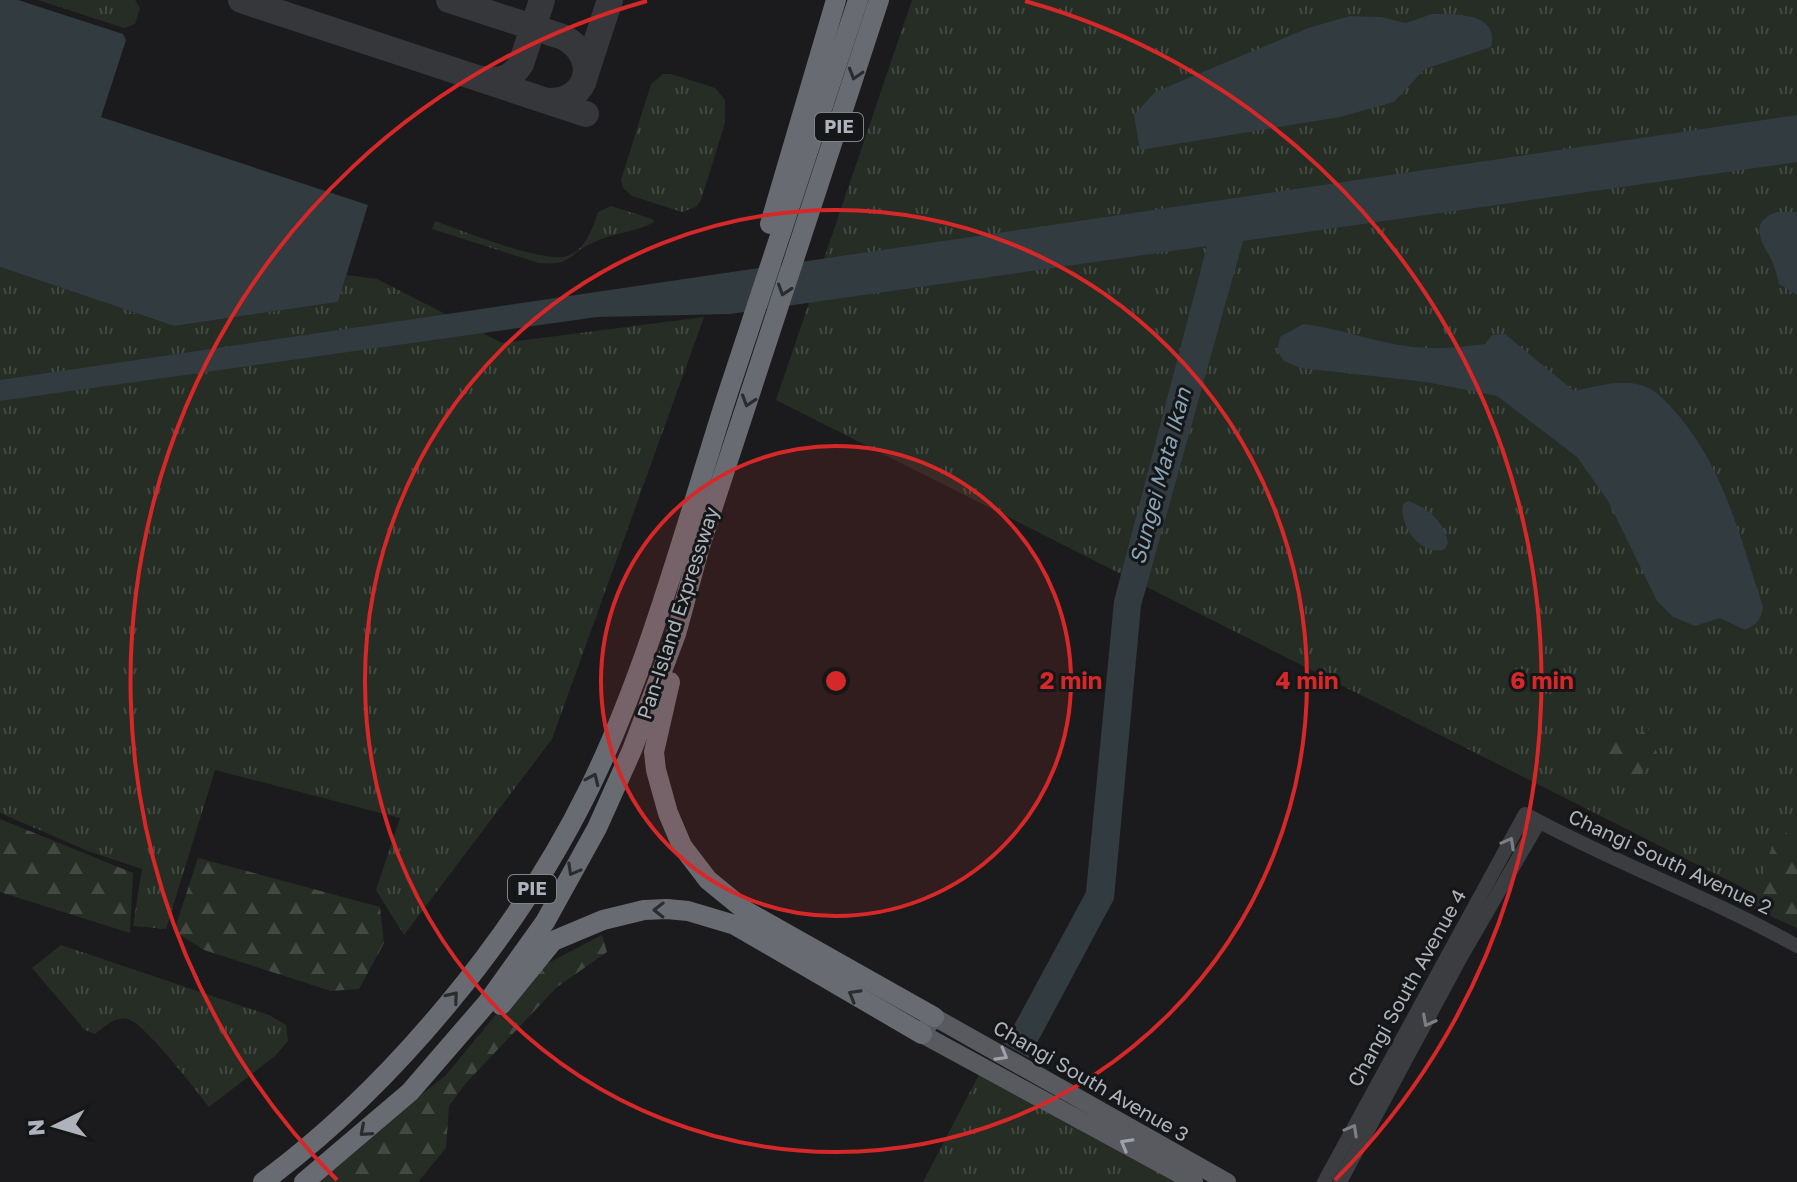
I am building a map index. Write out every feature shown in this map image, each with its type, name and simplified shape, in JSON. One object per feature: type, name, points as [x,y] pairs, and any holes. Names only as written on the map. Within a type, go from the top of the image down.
[{"type":"highway","points":[[766,258],[823,0]]},
{"type":"highway","points":[[791,149],[836,0]]},
{"type":"highway","name":"PIE","points":[[766,258],[858,0]]},
{"type":"highway","name":"Pan-Island Expressway","points":[[304,1182],[410,1092],[487,1003],[545,922],[597,828],[632,750],[676,634],[700,546],[879,0]]},
{"type":"highway","name":"Pan-Island Expressway","points":[[263,1182],[304,1152],[402,1056],[469,978],[544,873],[567,831],[590,787],[627,699],[766,258]]},
{"type":"highway","points":[[676,634],[676,657],[654,752],[660,790],[682,846],[708,880],[746,911],[934,1017]]},
{"type":"highway","points":[[410,1092],[431,1083],[442,1073],[553,941],[603,920],[644,910],[688,911],[735,925],[922,1034]]},
{"type":"main road","points":[[922,1034],[934,1017]]},
{"type":"main road","name":"Changi South Avenue 3","points":[[934,1017],[1227,1182]]},
{"type":"main road","name":"Changi South Avenue 3","points":[[922,1034],[1194,1182]]},
{"type":"street","name":"Changi South Avenue 2","points":[[1525,814],[1638,871],[1743,917],[1797,946]]},
{"type":"street","name":"Changi South Avenue 4","points":[[1324,1182],[1525,814]]},
{"type":"street","name":"Changi South Avenue 4","points":[[1340,1182],[1461,957],[1539,822]]},
{"type":"green space","points":[[38,0],[135,0],[140,8],[135,24],[124,28]]},
{"type":"green space","points":[[912,0],[1797,0],[1797,915],[776,400]]},
{"type":"green space","points":[[663,74],[715,88],[725,100],[725,123],[701,200],[696,207],[682,212],[632,196],[623,188],[621,180],[651,84]]},
{"type":"green space","points":[[611,206],[654,222],[599,240],[559,263],[539,263],[432,229],[435,221],[522,251],[567,256],[584,244],[598,212]]},
{"type":"green space","points":[[0,267],[174,326],[338,302],[346,275],[377,279],[502,343],[704,317],[552,739],[404,935],[376,890],[400,818],[215,770],[166,929],[133,926],[142,869],[88,851],[0,813]]},
{"type":"green space","points":[[1602,720],[1633,740],[1647,726],[1657,753],[1639,776],[1610,775]]},
{"type":"green space","points":[[0,819],[133,873],[130,933],[0,892]]},
{"type":"green space","points":[[1779,824],[1797,846],[1797,928],[1752,908]]},
{"type":"green space","points":[[198,858],[380,907],[384,943],[359,989],[331,991],[204,950],[174,931]]},
{"type":"green space","points":[[602,935],[607,952],[557,987],[466,1083],[449,1106],[446,1148],[418,1182],[312,1182],[446,1075],[531,972]]},
{"type":"green space","points":[[61,945],[269,1015],[286,1025],[288,1041],[275,1056],[209,1107],[170,1058],[136,1023],[119,1019],[95,1034],[85,1030],[32,968]]},
{"type":"green space","points":[[983,1067],[1194,1182],[923,1182]]},
{"type":"water","points":[[0,0],[18,0],[123,34],[126,40],[101,117],[368,205],[338,302],[174,326],[0,267]]},
{"type":"water","points":[[1432,14],[1463,15],[1482,21],[1489,27],[1491,47],[1425,69],[1394,102],[1340,117],[1140,150],[1134,115],[1155,92],[1308,28],[1350,16],[1381,17],[1406,23]]},
{"type":"water","name":"Sungei Mata Ikan","points":[[1797,115],[1797,162],[1243,241],[1141,606],[1114,899],[1029,1058],[1004,1044],[1086,892],[1114,601],[1207,246],[730,314],[597,317],[0,401],[0,380]]},
{"type":"water","points":[[1777,212],[1797,212],[1797,295],[1779,284],[1759,232],[1762,221]]},
{"type":"water","points":[[1303,324],[1397,345],[1428,348],[1485,344],[1492,335],[1505,334],[1574,391],[1623,383],[1652,390],[1670,406],[1695,437],[1720,483],[1763,607],[1760,619],[1745,630],[1720,618],[1695,626],[1673,617],[1657,601],[1608,501],[1577,457],[1497,396],[1426,382],[1300,368],[1284,361],[1277,351],[1280,337]]},
{"type":"water","points":[[1408,501],[1422,507],[1439,522],[1448,543],[1445,549],[1428,549],[1414,538],[1402,512],[1403,504]]},
{"type":"taxiway","points":[[241,0],[586,114]]},
{"type":"taxiway","points":[[449,0],[563,37],[575,45],[586,66],[581,86],[573,94],[548,101]]},
{"type":"taxiway","points":[[485,79],[506,78],[521,64],[542,0]]},
{"type":"taxiway","points":[[586,73],[610,0]]}]
